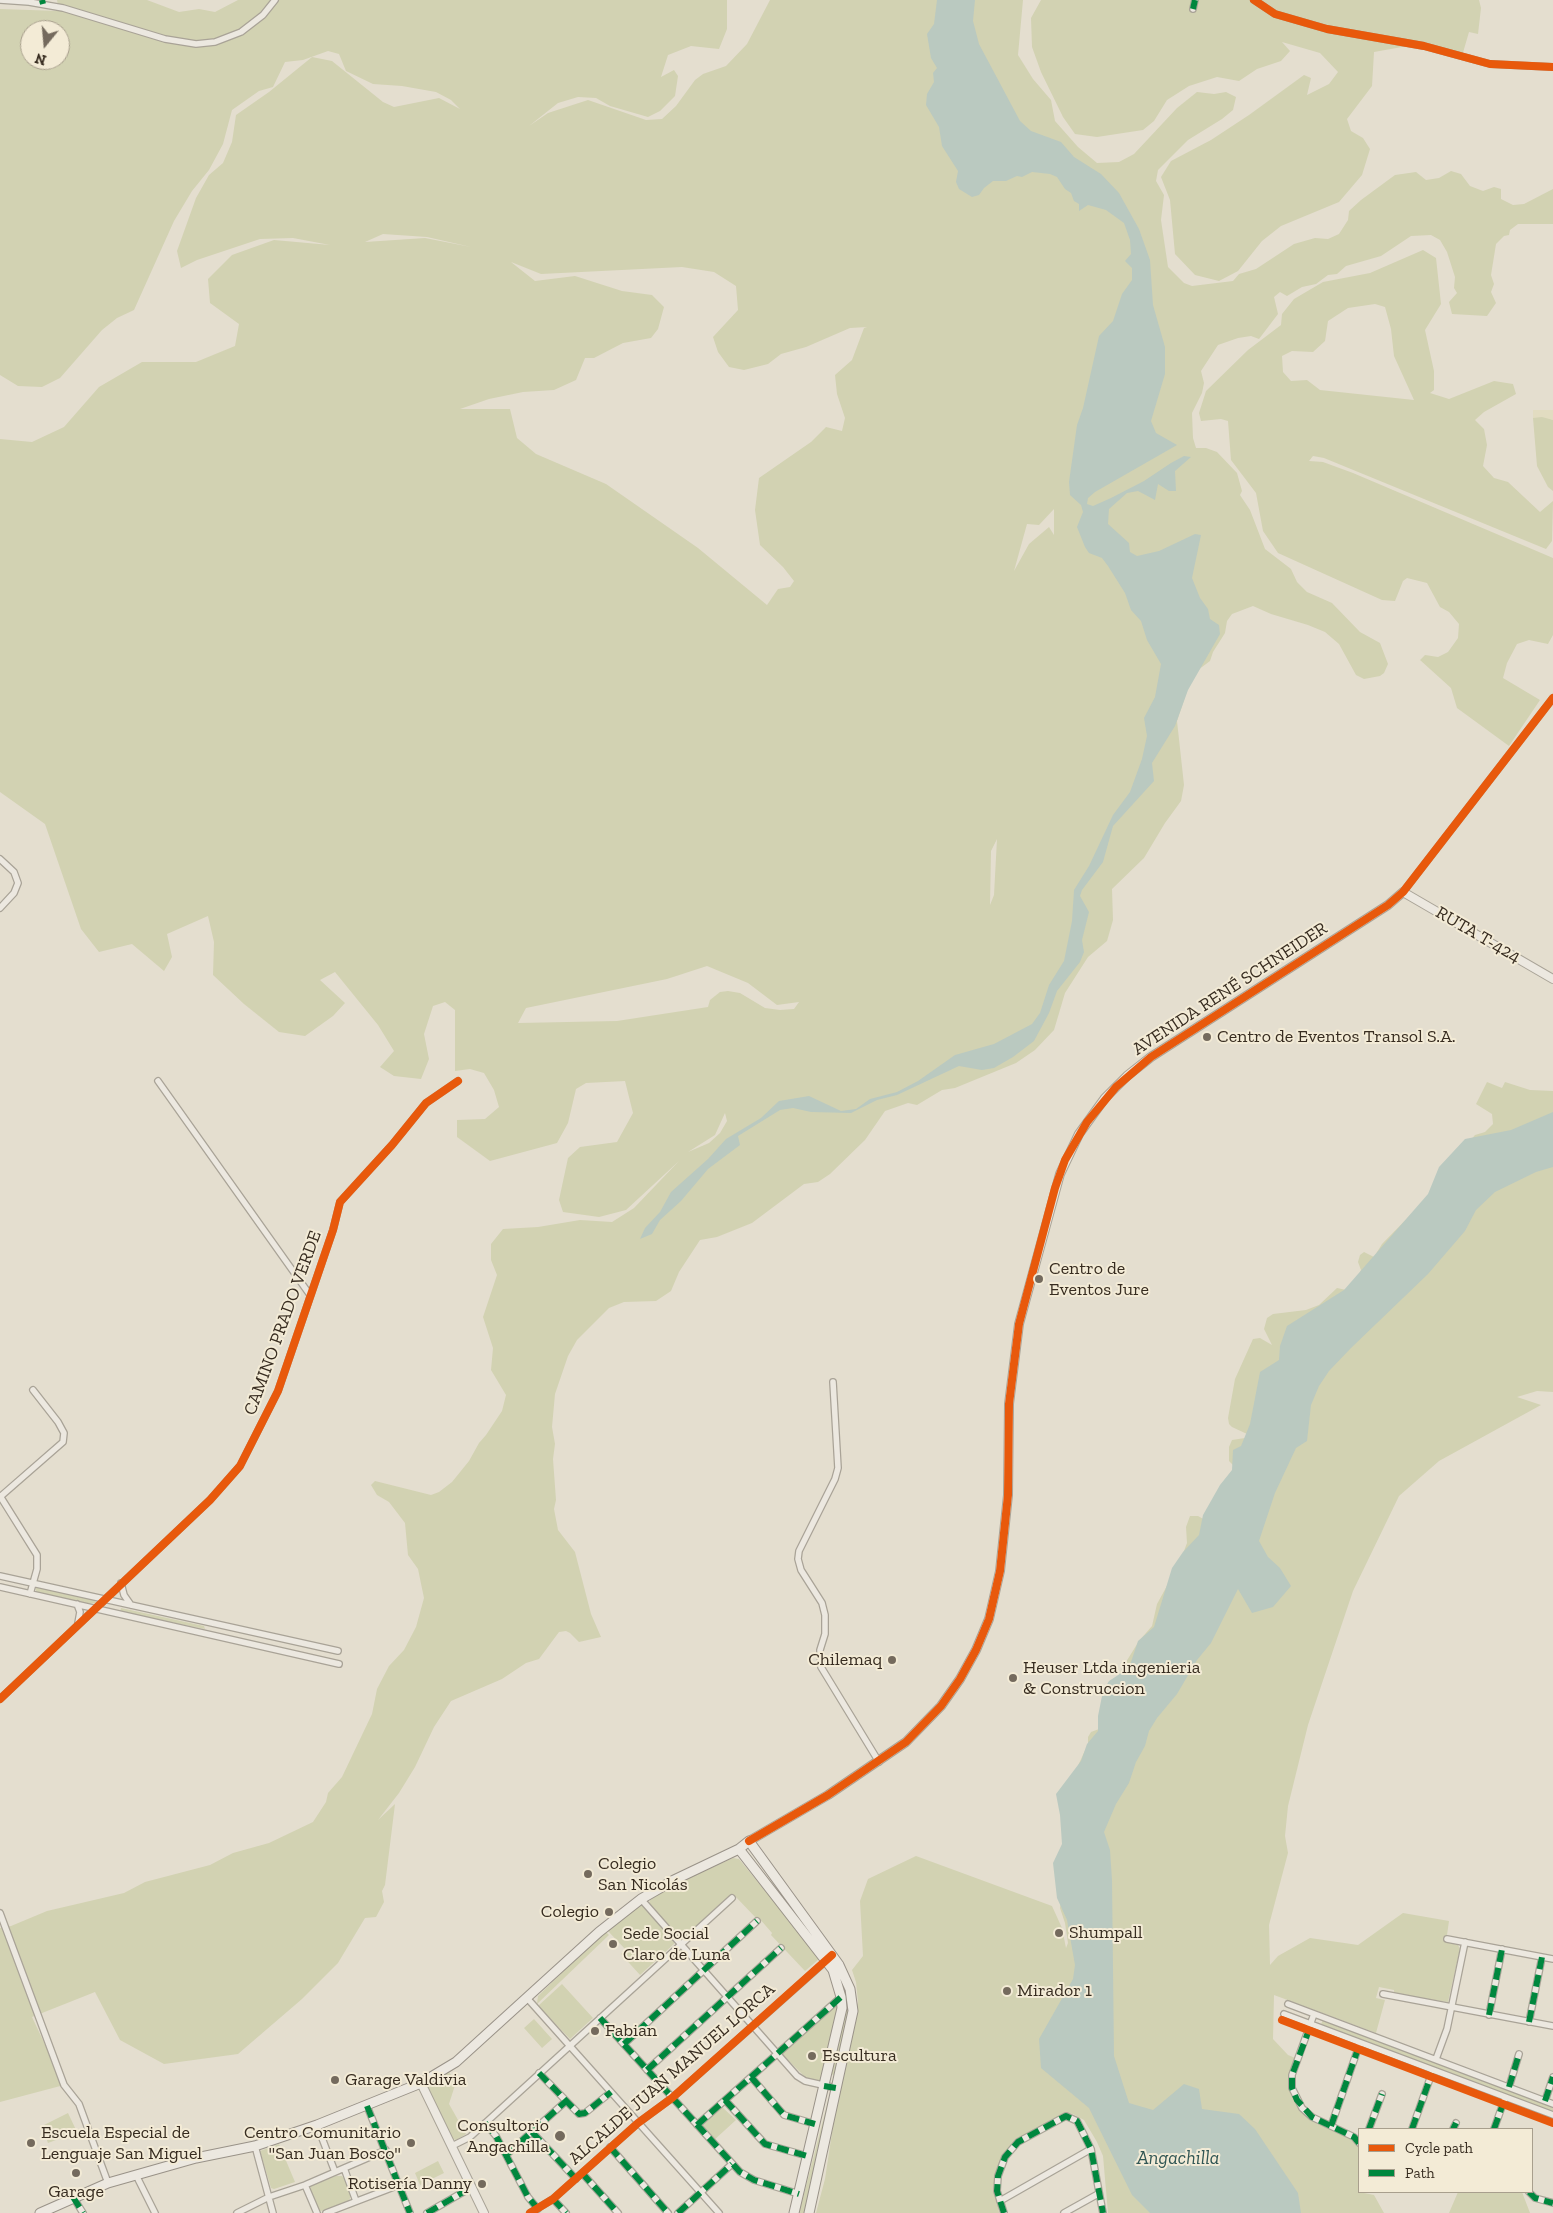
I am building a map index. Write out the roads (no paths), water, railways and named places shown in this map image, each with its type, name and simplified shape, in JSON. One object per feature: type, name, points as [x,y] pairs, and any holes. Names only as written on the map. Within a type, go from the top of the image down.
[{"type":"main road","name":"AVENIDA RENÉ SCHNEIDER","points":[[40,2213],[73,2197],[136,2175],[196,2158],[256,2146],[367,2106],[420,2083],[456,2062],[599,1932],[641,1899],[674,1880],[739,1849],[750,1841]]},
{"type":"main road","points":[[750,1841],[829,1958],[841,1997],[842,2008],[794,2213]]},
{"type":"main road","points":[[739,1849],[846,1976],[853,2010],[809,2213]]},
{"type":"street","points":[[0,0],[43,2],[172,41],[196,44],[224,39],[241,32],[263,15],[275,0]]},
{"type":"street","points":[[1193,9],[1195,0]]},
{"type":"street","points":[[1254,0],[1275,14],[1328,28],[1424,46],[1490,64],[1553,67]]},
{"type":"street","name":"AVENIDA RENÉ SCHNEIDER","points":[[750,1841],[802,1811],[879,1762],[906,1742],[941,1706],[969,1665],[989,1619],[1000,1571],[1006,1515],[1009,1404],[1019,1324],[1055,1188],[1079,1134],[1105,1098],[1145,1061],[1388,904],[1403,892],[1553,698]]},
{"type":"street","points":[[0,859],[14,872],[18,883],[14,893],[0,908]]},
{"type":"street","name":"RUTA T-424","points":[[1403,892],[1553,979]]},
{"type":"street","points":[[158,1081],[310,1295]]},
{"type":"street","name":"CAMINO PRADO VERDE","points":[[0,1698],[210,1500],[244,1460],[278,1391],[333,1230],[340,1202],[392,1145],[426,1103],[458,1081]]},
{"type":"street","points":[[833,1382],[838,1468],[835,1479],[799,1551],[798,1559],[800,1570],[822,1603],[825,1615],[825,1634],[820,1650],[822,1667],[879,1762]]},
{"type":"street","points":[[30,1594],[38,1564],[36,1552],[0,1496],[63,1442],[64,1433],[58,1422],[33,1390]]},
{"type":"street","points":[[0,1576],[338,1651]]},
{"type":"street","points":[[121,1583],[128,1602],[136,1606]]},
{"type":"street","points":[[0,1587],[339,1664]]},
{"type":"street","points":[[77,1604],[80,1612],[78,1623]]},
{"type":"street","points":[[207,1634],[210,1623]]},
{"type":"street","points":[[452,2146],[470,2136],[732,1898]]},
{"type":"street","points":[[641,1899],[797,2076],[805,2081],[836,2088]]},
{"type":"street","points":[[0,1913],[64,2085],[79,2104],[108,2184]]},
{"type":"street","points":[[624,2044],[757,1921]]},
{"type":"street","points":[[1447,1939],[1553,1959]]},
{"type":"street","points":[[1436,2059],[1447,2029],[1465,1942]]},
{"type":"street","points":[[647,2070],[781,1948]]},
{"type":"street","points":[[1489,2015],[1502,1949]]},
{"type":"street","points":[[1529,2022],[1542,1957]]},
{"type":"street","name":"ALCALDE JUAN MANUEL LORCA","points":[[530,2213],[553,2199],[638,2123],[672,2098],[829,1958]]},
{"type":"street","points":[[1383,1994],[1553,2026]]},
{"type":"street","points":[[697,2125],[841,1997]]},
{"type":"street","points":[[527,1998],[719,2213]]},
{"type":"street","points":[[1288,2004],[1553,2104]]},
{"type":"street","points":[[1284,2014],[1553,2115]]},
{"type":"street","points":[[1314,2014],[1292,2075],[1292,2088],[1302,2108],[1318,2121],[1354,2137],[1358,2142]]},
{"type":"street","points":[[600,2018],[732,2164],[750,2178],[799,2194]]},
{"type":"street","points":[[1331,2126],[1360,2043]]},
{"type":"street","points":[[1508,2087],[1519,2054]]},
{"type":"street","points":[[1412,2128],[1433,2070]]},
{"type":"street","points":[[539,2073],[576,2113],[583,2114],[611,2092]]},
{"type":"street","points":[[751,2077],[784,2115],[815,2124]]},
{"type":"street","points":[[1545,2101],[1553,2077]]},
{"type":"street","points":[[420,2083],[484,2213]]},
{"type":"street","points":[[1369,2128],[1382,2094]]},
{"type":"street","points":[[1494,2128],[1506,2098]]},
{"type":"street","points":[[725,2100],[765,2144],[807,2156]]},
{"type":"street","points":[[506,2155],[565,2102]]},
{"type":"street","points":[[367,2106],[410,2213]]},
{"type":"street","points":[[1004,2213],[1000,2201],[998,2176],[1005,2157],[1018,2142],[1066,2116],[1074,2118],[1090,2149],[1103,2213]]},
{"type":"street","points":[[485,2122],[506,2155],[528,2197],[538,2209]]},
{"type":"street","points":[[1453,2128],[1456,2122]]},
{"type":"street","points":[[317,2125],[335,2172]]},
{"type":"street","points":[[532,2132],[576,2179]]},
{"type":"street","points":[[256,2146],[273,2213]]},
{"type":"street","points":[[610,2148],[668,2213]]},
{"type":"street","points":[[1000,2201],[1090,2149]]},
{"type":"street","points":[[237,2213],[269,2197],[305,2185],[386,2150]]},
{"type":"street","points":[[678,2213],[732,2164]]},
{"type":"street","points":[[344,2168],[356,2201]]},
{"type":"street","points":[[582,2173],[618,2213]]},
{"type":"street","points":[[136,2175],[155,2213]]},
{"type":"street","points":[[305,2185],[316,2213]]},
{"type":"street","points":[[326,2213],[341,2210],[356,2201],[400,2185]]},
{"type":"street","points":[[427,2213],[472,2187]]},
{"type":"street","points":[[1529,2193],[1535,2198],[1552,2203],[1553,2196]]},
{"type":"street","points":[[1064,2213],[1098,2194]]},
{"type":"street","points":[[73,2197],[84,2213]]},
{"type":"street","points":[[553,2199],[566,2213]]},
{"type":"water","points":[[937,0],[975,0],[973,21],[979,44],[1020,121],[1031,131],[1061,142],[1074,157],[1101,174],[1119,193],[1139,229],[1150,260],[1153,305],[1165,347],[1165,374],[1151,421],[1156,433],[1177,445],[1095,492],[1088,498],[1087,504],[1093,506],[1111,498],[1144,481],[1184,456],[1191,457],[1175,471],[1176,491],[1169,491],[1158,484],[1155,500],[1138,491],[1127,493],[1109,509],[1108,524],[1129,543],[1130,552],[1137,556],[1159,551],[1195,534],[1201,535],[1192,578],[1200,598],[1208,609],[1210,619],[1219,625],[1220,634],[1188,690],[1175,726],[1152,763],[1154,781],[1113,826],[1103,862],[1082,890],[1080,896],[1089,912],[1082,940],[1084,952],[1080,962],[1057,991],[1049,1013],[1034,1041],[1013,1057],[994,1068],[982,1070],[959,1066],[897,1095],[877,1100],[851,1113],[811,1112],[793,1108],[780,1110],[738,1136],[740,1145],[708,1169],[681,1201],[660,1220],[652,1234],[640,1239],[645,1228],[660,1212],[671,1192],[708,1159],[726,1139],[761,1118],[779,1101],[809,1096],[841,1111],[856,1109],[870,1099],[897,1092],[918,1081],[955,1055],[994,1044],[1032,1024],[1040,1013],[1049,985],[1064,961],[1072,921],[1074,890],[1089,866],[1113,815],[1130,792],[1142,759],[1147,736],[1144,718],[1155,697],[1161,664],[1147,640],[1141,621],[1131,610],[1125,593],[1108,566],[1102,558],[1089,553],[1085,547],[1077,527],[1083,512],[1081,505],[1070,495],[1069,482],[1077,425],[1083,408],[1099,336],[1113,321],[1122,294],[1132,280],[1132,268],[1125,261],[1131,254],[1130,240],[1124,223],[1106,210],[1088,205],[1079,211],[1079,204],[1074,201],[1071,193],[1065,189],[1057,177],[1050,174],[1032,172],[1006,181],[993,181],[979,195],[972,197],[959,189],[956,182],[958,171],[942,146],[939,127],[926,105],[927,94],[934,82],[933,73],[937,68],[931,58],[927,34],[934,24]]},
{"type":"water","name":"Angachilla","points":[[1553,1112],[1553,1167],[1536,1172],[1495,1192],[1476,1210],[1465,1231],[1428,1274],[1351,1348],[1329,1371],[1319,1386],[1311,1405],[1307,1441],[1296,1448],[1275,1493],[1259,1541],[1268,1557],[1280,1568],[1291,1586],[1273,1607],[1252,1613],[1238,1589],[1211,1643],[1197,1660],[1177,1694],[1149,1731],[1145,1746],[1136,1762],[1129,1783],[1116,1804],[1104,1832],[1110,1850],[1112,1880],[1114,2056],[1129,2103],[1153,2110],[1184,2084],[1199,2089],[1202,2109],[1239,2114],[1255,2129],[1298,2193],[1301,2213],[1150,2213],[1132,2195],[1089,2108],[1041,2068],[1039,2039],[1073,1979],[1075,1965],[1067,1920],[1057,1898],[1053,1863],[1062,1844],[1056,1794],[1081,1761],[1087,1744],[1098,1731],[1098,1716],[1103,1691],[1109,1681],[1129,1668],[1138,1641],[1154,1627],[1172,1568],[1183,1552],[1199,1535],[1203,1515],[1220,1485],[1232,1470],[1233,1450],[1241,1446],[1250,1424],[1260,1372],[1279,1360],[1280,1346],[1287,1326],[1344,1290],[1428,1194],[1439,1167],[1465,1139],[1511,1130]]},
{"type":"place","name":"Centro de Eventos Transol S.A.","points":[[1207,1037]]},
{"type":"place","name":"Centro de Eventos Jure","points":[[1039,1279]]},
{"type":"place","name":"Chilemaq","points":[[892,1660]]},
{"type":"place","name":"Heuser Ltda ingenieria & Construccion","points":[[1013,1678]]},
{"type":"place","name":"Colegio San Nicolás","points":[[588,1874]]},
{"type":"place","name":"Colegio","points":[[609,1912]]},
{"type":"place","name":"Shumpall","points":[[1059,1933]]},
{"type":"place","name":"Sede Social Claro de Luna","points":[[613,1944]]},
{"type":"place","name":"Mirador 1","points":[[1007,1991]]},
{"type":"place","name":"Fabian","points":[[595,2031]]},
{"type":"place","name":"Escultura","points":[[812,2056]]},
{"type":"place","name":"Garage Valdivia","points":[[335,2080]]},
{"type":"place","name":"Consultorio Angachilla","points":[[560,2136]]},
{"type":"place","name":"Escuela Especial de Lenguaje San Miguel","points":[[31,2143]]},
{"type":"place","name":"Centro Comunitario \"San Juan Bosco\"","points":[[411,2143]]},
{"type":"place","name":"Garage","points":[[76,2173]]},
{"type":"place","name":"Rotisería Danny","points":[[482,2184]]}]
